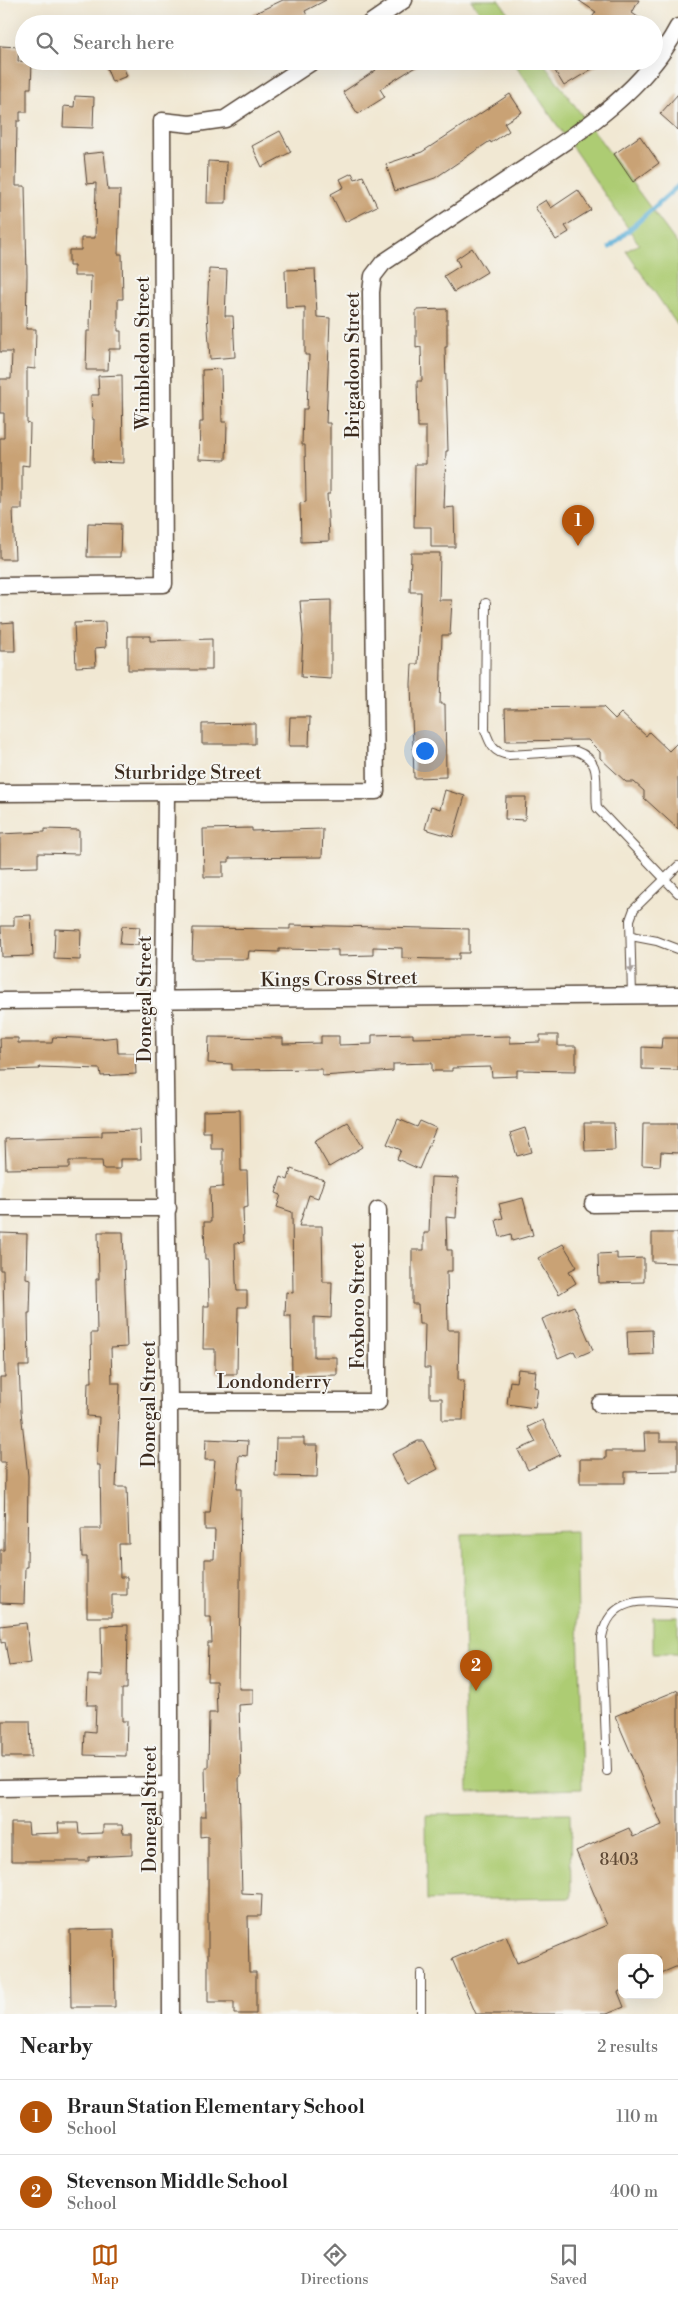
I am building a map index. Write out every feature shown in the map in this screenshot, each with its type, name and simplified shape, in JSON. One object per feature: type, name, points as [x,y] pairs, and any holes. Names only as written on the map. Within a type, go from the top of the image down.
[{"type":"street","points":[[382,15],[404,0]]},
{"type":"street","name":"Brigadoon Street","points":[[663,48],[678,27]]},
{"type":"street","name":"Wimbledon Street","points":[[0,586],[164,584],[162,121],[190,124],[225,119],[299,70]]},
{"type":"street","name":"Brigadoon Street","points":[[376,791],[371,292],[373,276],[383,263],[579,132],[632,90],[648,70]]},
{"type":"street","name":"Sturbridge Street","points":[[0,793],[166,794],[376,791]]},
{"type":"street","name":"Donegal Street","points":[[166,794],[164,1001],[168,1208],[171,2014]]},
{"type":"street","name":"Kings Cross Street","points":[[0,1001],[678,995]]},
{"type":"street","points":[[593,1204],[678,1202]]},
{"type":"street","points":[[0,1208],[168,1208]]},
{"type":"street","name":"Foxboro Street","points":[[378,1210],[378,1402]]},
{"type":"street","name":"Londonderry","points":[[169,1402],[378,1402]]},
{"type":"street","points":[[600,1404],[678,1404]]},
{"type":"street","points":[[0,1788],[170,1785]]},
{"type":"lane","points":[[486,603],[485,730],[491,746],[499,754],[509,755],[576,751],[586,754],[592,760],[596,774],[596,808],[678,893]]},
{"type":"lane","points":[[632,996],[630,920],[634,909],[678,866]]},
{"type":"lane","points":[[630,936],[657,941],[678,949]]},
{"type":"lane","points":[[607,1771],[602,1638],[605,1622],[620,1605],[678,1603]]},
{"type":"lane","points":[[421,1974],[421,2014]]},
{"type":"green space","points":[[471,0],[499,0],[510,15],[482,15]]},
{"type":"green space","points":[[519,70],[549,70],[678,245],[678,326],[626,251],[639,244]]},
{"type":"green space","points":[[576,1531],[582,1789],[468,1792],[462,1534]]},
{"type":"green space","points":[[653,1617],[678,1617],[678,1654],[653,1654]]},
{"type":"green space","points":[[570,1813],[571,1898],[427,1900],[426,1815]]},
{"type":"building","points":[[283,0],[326,0],[305,11],[307,15],[251,15]]},
{"type":"building","points":[[578,0],[639,0],[632,13],[635,15],[594,15],[596,12]]},
{"type":"building","points":[[0,46],[15,47],[15,70],[32,70],[31,88],[27,88],[27,112],[20,112],[20,121],[17,121],[16,186],[25,186],[26,329],[36,329],[35,369],[27,368],[27,423],[30,424],[29,466],[22,465],[22,509],[13,509],[15,559],[0,559],[0,438],[4,438],[4,413],[0,413],[0,379],[11,379],[12,352],[0,352]]},
{"type":"building","points":[[107,70],[125,70],[127,76],[112,82]]},
{"type":"building","points":[[376,70],[411,70],[380,89],[385,97],[358,114],[343,92]]},
{"type":"building","points":[[554,70],[590,70],[564,86]]},
{"type":"building","points":[[510,94],[522,112],[504,123],[509,131],[491,143],[490,141],[435,178],[395,191],[386,164],[422,152]]},
{"type":"building","points":[[678,94],[678,130],[660,114]]},
{"type":"building","points":[[75,96],[94,97],[93,128],[63,127],[64,106],[74,107]]},
{"type":"building","points":[[280,131],[291,152],[262,167],[252,146]]},
{"type":"building","points":[[640,136],[659,163],[633,182],[614,154]]},
{"type":"building","points":[[104,152],[108,190],[120,190],[118,254],[122,254],[123,299],[118,299],[118,331],[121,331],[121,349],[109,349],[108,370],[86,370],[87,331],[90,331],[91,276],[74,276],[74,266],[69,266],[69,250],[81,250],[81,238],[95,238],[96,183],[87,184],[84,154]]},
{"type":"building","points":[[208,161],[227,162],[226,203],[207,203]]},
{"type":"building","points":[[352,173],[355,179],[363,176],[377,206],[345,222],[331,194],[344,187],[340,179]]},
{"type":"building","points":[[578,190],[591,210],[565,226],[569,232],[556,240],[535,207],[546,200],[551,208]]},
{"type":"building","points":[[472,248],[487,272],[454,292],[444,276],[460,266],[456,259]]},
{"type":"building","points":[[209,269],[227,270],[225,316],[233,316],[235,357],[210,359],[207,313]]},
{"type":"building","points":[[315,269],[317,317],[330,318],[326,423],[330,423],[330,494],[327,494],[329,541],[301,542],[300,503],[306,502],[305,445],[302,445],[303,409],[307,409],[309,355],[305,355],[305,307],[286,308],[285,270]]},
{"type":"building","points":[[447,309],[447,347],[445,347],[448,451],[446,451],[444,508],[454,507],[455,547],[431,547],[431,527],[414,527],[415,464],[426,464],[426,427],[418,427],[417,381],[422,381],[421,347],[416,348],[416,310]]},
{"type":"building","points":[[221,369],[222,422],[227,422],[226,460],[199,459],[200,422],[203,422],[202,370]]},
{"type":"building","points":[[122,375],[123,463],[93,462],[94,419],[92,419],[91,395],[99,395],[98,376]]},
{"type":"building","points":[[88,523],[121,524],[120,557],[87,557]]},
{"type":"building","points":[[411,553],[440,553],[439,600],[452,600],[450,635],[442,635],[440,704],[445,704],[446,777],[414,778],[411,684],[412,664],[418,664],[421,592],[410,592]]},
{"type":"building","points":[[331,600],[331,679],[301,677],[303,636],[300,601]]},
{"type":"building","points":[[14,622],[15,651],[0,651],[0,623]]},
{"type":"building","points":[[105,622],[106,647],[95,648],[96,666],[76,667],[74,623]]},
{"type":"building","points":[[128,636],[150,636],[150,641],[212,639],[212,670],[128,670]]},
{"type":"building","points":[[603,707],[615,719],[621,713],[646,736],[649,732],[669,751],[678,742],[678,829],[644,798],[644,791],[634,782],[626,782],[600,758],[600,752],[588,740],[506,741],[505,708]]},
{"type":"building","points":[[290,717],[310,717],[309,746],[289,746]]},
{"type":"building","points":[[255,723],[255,744],[202,744],[202,724]]},
{"type":"building","points":[[445,790],[465,796],[453,837],[425,829],[431,806],[440,809]]},
{"type":"building","points":[[506,797],[526,797],[525,820],[505,819]]},
{"type":"building","points":[[252,828],[252,831],[323,829],[322,857],[229,858],[229,862],[223,862],[223,877],[204,877],[203,829]]},
{"type":"building","points":[[45,829],[79,830],[79,854],[38,853],[38,867],[0,868],[0,834],[45,832]]},
{"type":"building","points":[[31,915],[33,956],[2,957],[1,926],[14,926],[14,916]]},
{"type":"building","points":[[290,925],[469,929],[469,953],[459,953],[459,959],[434,959],[402,958],[402,948],[373,947],[373,955],[338,956],[338,950],[279,949],[279,952],[249,951],[248,959],[192,959],[193,928],[290,929]]},
{"type":"building","points":[[122,926],[140,927],[138,945],[120,944]]},
{"type":"building","points":[[55,929],[81,930],[80,960],[54,959]]},
{"type":"building","points":[[413,1034],[413,1038],[510,1036],[510,1043],[540,1042],[540,1035],[558,1035],[558,1046],[576,1046],[576,1071],[517,1070],[517,1076],[492,1077],[491,1067],[452,1068],[452,1071],[432,1071],[432,1063],[393,1064],[393,1071],[322,1076],[322,1069],[232,1070],[232,1064],[208,1063],[209,1037],[283,1038],[283,1044],[321,1043],[321,1036],[339,1036],[339,1045],[372,1044],[372,1035]]},
{"type":"building","points":[[53,1037],[99,1039],[117,1037],[118,1053],[135,1053],[136,1074],[101,1076],[100,1069],[39,1067],[40,1069],[1,1070],[0,1038],[18,1038],[18,1043],[52,1043]]},
{"type":"building","points":[[662,1038],[678,1038],[678,1070],[642,1069],[642,1047],[661,1048]]},
{"type":"building","points":[[240,1110],[241,1171],[247,1171],[248,1207],[243,1208],[244,1242],[235,1243],[236,1280],[237,1291],[247,1291],[247,1307],[238,1307],[237,1374],[215,1374],[215,1349],[203,1349],[204,1306],[209,1306],[208,1259],[205,1259],[204,1222],[211,1222],[210,1188],[223,1187],[223,1149],[211,1149],[211,1132],[203,1132],[203,1111]]},
{"type":"building","points":[[398,1119],[417,1127],[420,1121],[436,1128],[419,1169],[397,1159],[401,1150],[387,1144]]},
{"type":"building","points":[[347,1122],[363,1147],[329,1167],[314,1141]]},
{"type":"building","points":[[584,1123],[614,1123],[615,1150],[585,1151]]},
{"type":"building","points":[[643,1123],[678,1123],[678,1153],[661,1152],[660,1166],[642,1165]]},
{"type":"building","points":[[525,1128],[532,1152],[517,1156],[510,1133]]},
{"type":"building","points":[[140,1130],[141,1159],[120,1159],[120,1169],[103,1169],[102,1161],[69,1161],[69,1168],[6,1169],[5,1139],[102,1136],[102,1131]]},
{"type":"building","points":[[291,1169],[324,1180],[318,1198],[309,1195],[299,1226],[322,1226],[323,1282],[332,1282],[331,1318],[314,1317],[314,1357],[337,1357],[337,1375],[292,1376],[291,1316],[285,1316],[286,1292],[293,1293],[292,1212],[277,1207],[281,1195],[276,1193],[281,1177],[288,1180]]},
{"type":"building","points":[[431,1177],[458,1178],[456,1218],[446,1217],[447,1250],[452,1250],[452,1271],[447,1271],[448,1330],[459,1330],[458,1380],[464,1380],[463,1420],[442,1420],[442,1398],[430,1398],[430,1368],[424,1368],[425,1324],[419,1324],[418,1304],[412,1304],[412,1250],[424,1250],[424,1233],[429,1233]]},
{"type":"building","points":[[523,1198],[533,1235],[512,1241],[511,1234],[500,1237],[496,1220],[503,1218],[499,1204]]},
{"type":"building","points":[[98,1232],[123,1232],[127,1347],[111,1348],[112,1383],[120,1383],[116,1487],[127,1487],[129,1544],[119,1544],[120,1577],[127,1577],[127,1595],[112,1595],[112,1617],[87,1617],[87,1557],[82,1557],[81,1529],[101,1529],[100,1465],[97,1465],[99,1417],[87,1416],[88,1382],[92,1382],[91,1333],[97,1333],[96,1279],[99,1279]]},
{"type":"building","points":[[0,1233],[27,1234],[26,1278],[31,1279],[30,1313],[28,1313],[29,1366],[19,1366],[21,1411],[28,1476],[27,1567],[25,1567],[24,1604],[0,1603],[0,1550],[4,1550],[5,1462],[0,1462],[0,1377],[5,1377],[3,1270],[0,1270]]},
{"type":"building","points":[[652,1233],[678,1233],[678,1263],[652,1262]]},
{"type":"building","points":[[563,1244],[577,1267],[569,1271],[576,1283],[559,1294],[538,1258]]},
{"type":"building","points":[[617,1253],[617,1259],[644,1258],[644,1282],[599,1283],[598,1254]]},
{"type":"building","points":[[574,1306],[593,1350],[577,1357],[574,1351],[558,1358],[542,1319]]},
{"type":"building","points":[[652,1330],[653,1354],[628,1355],[627,1331]]},
{"type":"building","points":[[518,1369],[536,1371],[534,1387],[538,1388],[535,1408],[507,1404],[510,1381],[516,1382]]},
{"type":"building","points":[[543,1420],[560,1455],[528,1470],[518,1450],[536,1442],[528,1427]]},
{"type":"building","points":[[644,1433],[660,1433],[660,1441],[678,1441],[678,1471],[625,1472],[625,1483],[580,1483],[580,1459],[606,1459],[606,1451],[645,1451]]},
{"type":"building","points":[[276,1438],[304,1438],[304,1445],[318,1445],[317,1477],[275,1476]]},
{"type":"building","points":[[206,1439],[248,1441],[247,1456],[239,1455],[237,1489],[241,1489],[239,1689],[253,1689],[253,1704],[239,1705],[241,1777],[239,1778],[242,1893],[262,1894],[261,1916],[248,1916],[249,1972],[256,1972],[256,2014],[234,2014],[234,2002],[208,2002],[208,1836],[200,1837],[200,1816],[206,1816],[205,1767],[208,1767],[209,1713],[217,1713],[216,1681],[207,1681],[208,1643],[212,1643],[211,1617],[205,1617],[205,1559],[214,1559],[215,1530],[205,1530],[205,1513],[210,1513],[215,1460],[205,1460]]},
{"type":"building","points":[[418,1441],[423,1441],[438,1469],[408,1485],[392,1454]]},
{"type":"building","points":[[26,1623],[31,1662],[9,1665],[5,1642],[1,1643],[0,1626]]},
{"type":"building","points":[[128,1625],[127,1689],[122,1689],[122,1721],[127,1721],[126,1756],[84,1755],[85,1731],[95,1732],[96,1705],[87,1705],[88,1675],[102,1676],[101,1626]]},
{"type":"building","points":[[678,1690],[678,1966],[663,1972],[663,1954],[618,1954],[618,1999],[621,1999],[624,2007],[607,2014],[476,2014],[452,1959],[506,1936],[517,1963],[607,1925],[576,1851],[629,1828],[633,1837],[662,1825],[615,1716]]},
{"type":"building","points":[[2,1721],[30,1721],[31,1757],[2,1757]]},
{"type":"building","points":[[11,1823],[28,1823],[29,1834],[59,1833],[58,1823],[78,1823],[79,1834],[103,1833],[103,1825],[122,1825],[123,1833],[132,1833],[132,1855],[89,1857],[89,1861],[11,1861]]},
{"type":"building","points":[[114,1929],[115,2007],[71,2007],[70,1930]]},
{"type":"waterway","points":[[610,247],[678,186]]},
{"type":"place","name":"Braun Station Elementary School","points":[[578,546]]},
{"type":"place","name":"Stevenson Middle School","points":[[476,1691]]}]
